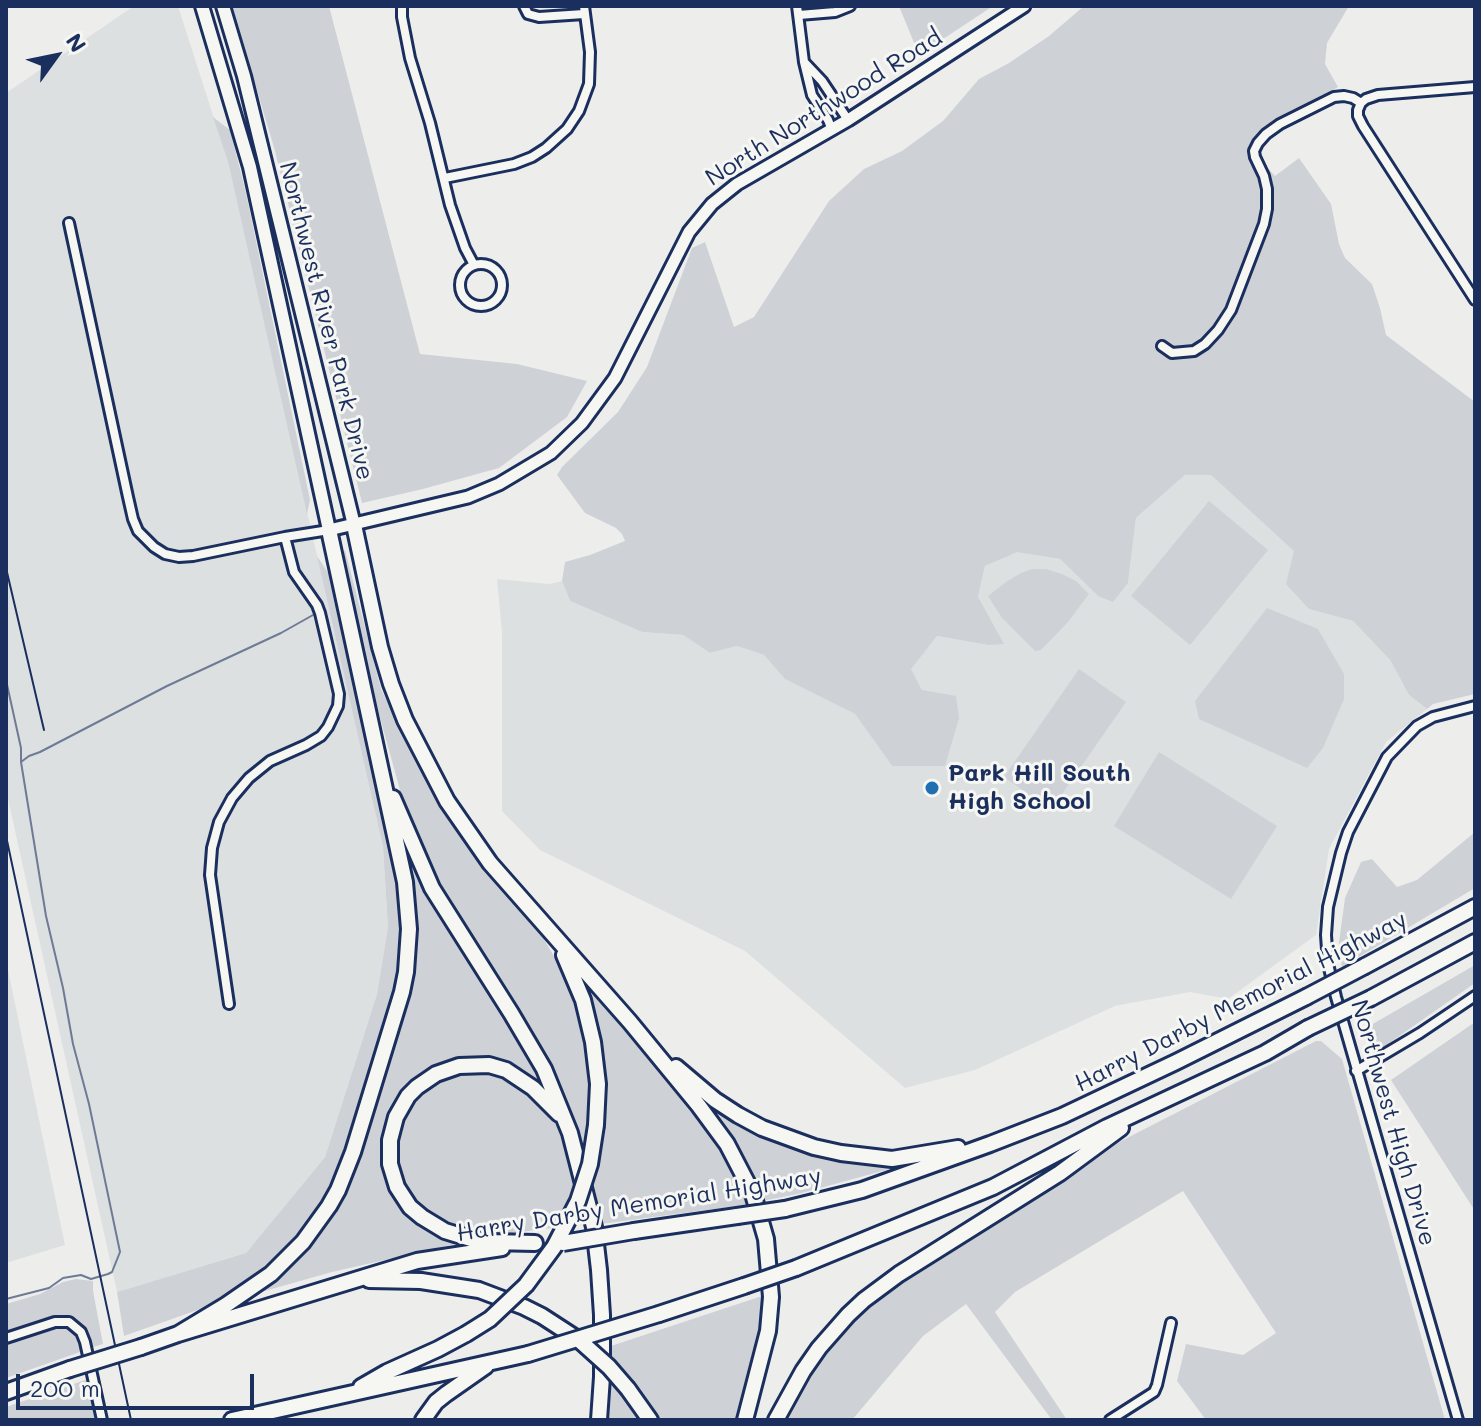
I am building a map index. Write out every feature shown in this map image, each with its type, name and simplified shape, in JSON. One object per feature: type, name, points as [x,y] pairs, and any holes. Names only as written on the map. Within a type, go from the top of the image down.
[{"type":"highway","name":"Northwest River Park Drive","points":[[354,525],[380,647],[405,720],[447,801],[490,863],[547,929]]},
{"type":"highway","name":"Northwest River Park Drive","points":[[329,530],[382,772]]},
{"type":"highway","points":[[382,772],[432,888],[544,1069],[570,1133],[594,1227],[599,1270],[602,1315],[599,1420]]},
{"type":"highway","points":[[178,1334],[254,1286],[284,1262],[321,1217],[338,1190],[349,1163],[402,992],[409,947],[405,882],[382,772]]},
{"type":"highway","name":"Harry Darby Memorial Highway","points":[[6,1392],[178,1334],[417,1261],[535,1243],[563,1243],[785,1209],[862,1190],[1062,1116],[1306,997],[1475,907]]},
{"type":"highway","points":[[547,929],[699,1106],[727,1144],[753,1194],[766,1239],[771,1297],[768,1331],[745,1420]]},
{"type":"highway","points":[[350,1394],[490,1319],[526,1285],[554,1247],[578,1201],[590,1164],[596,1125],[597,1068],[583,1000],[567,961],[547,929]]},
{"type":"highway","points":[[232,1420],[528,1354],[796,1268],[993,1187],[1107,1127],[1265,1053],[1475,942]]},
{"type":"highway","points":[[630,1022],[715,1100],[762,1128],[788,1139],[841,1153],[892,1159],[990,1144]]},
{"type":"highway","points":[[535,1243],[471,1239],[445,1231],[416,1213],[393,1177],[389,1152],[392,1128],[408,1096],[426,1080],[447,1069],[477,1064],[506,1070],[533,1088],[559,1114],[570,1133]]},
{"type":"highway","points":[[776,1420],[819,1348],[864,1300],[899,1274],[1060,1173],[1153,1106]]},
{"type":"highway","points":[[356,1279],[421,1281],[479,1290],[524,1307],[579,1340],[609,1367],[650,1420]]},
{"type":"highway","points":[[423,1420],[436,1402],[492,1362]]},
{"type":"main road","name":"Northwest River Park Drive","points":[[202,6],[250,167],[329,530]]},
{"type":"main road","name":"Northwest River Park Drive","points":[[223,6],[244,76],[354,525]]},
{"type":"street","points":[[402,6],[410,58],[457,225],[474,265]]},
{"type":"street","points":[[445,178],[514,164],[532,157],[567,129],[579,111],[589,84],[590,52],[584,10],[539,17],[528,14],[524,6]]},
{"type":"street","points":[[832,130],[812,95],[804,62],[798,10],[835,12],[850,6]]},
{"type":"street","name":"North Northwood Road","points":[[329,530],[468,497],[499,484],[551,453],[582,423],[615,378],[689,232],[712,204],[737,184],[832,130],[1024,6]]},
{"type":"street","points":[[804,62],[822,81],[848,120]]},
{"type":"street","points":[[1475,87],[1378,95],[1366,99],[1358,110],[1363,126],[1475,300]]},
{"type":"street","points":[[1162,346],[1172,353],[1194,351],[1218,330],[1231,310],[1267,209],[1267,189],[1254,151],[1258,143],[1280,124],[1334,97],[1353,98],[1361,103]]},
{"type":"street","points":[[69,223],[138,531],[165,554],[179,557],[329,530]]},
{"type":"street","points":[[474,265],[490,266],[501,279],[499,295],[487,305],[471,304],[460,291],[462,275],[474,265]]},
{"type":"street","points":[[229,1004],[210,875],[212,848],[219,822],[232,798],[249,778],[270,761],[316,739],[328,727],[338,706],[339,694],[320,613],[294,572],[285,537]]},
{"type":"street","name":"Northwest High Drive","points":[[1458,1420],[1356,1071],[1328,964],[1326,935],[1328,907],[1341,853],[1348,832],[1380,769],[1395,747],[1417,726],[1433,717],[1475,706]]},
{"type":"street","points":[[1356,1071],[1475,996]]},
{"type":"street","points":[[6,1338],[55,1322],[69,1322],[81,1332],[85,1342],[101,1416]]},
{"type":"street","points":[[1110,1420],[1154,1392],[1171,1323]]},
{"type":"shaded area","points":[[134,6],[178,6],[228,162],[383,847],[388,927],[377,994],[325,1157],[246,1253],[117,1292],[6,790],[6,93]]},
{"type":"shaded area","points":[[232,6],[329,6],[420,354],[517,364],[587,381],[567,417],[499,468],[362,503],[275,151]]},
{"type":"shaded area","points":[[899,6],[993,6],[919,55]]},
{"type":"shaded area","points":[[1084,6],[1349,6],[1327,43],[1325,64],[1338,87],[1253,138],[1249,148],[1275,176],[1299,158],[1331,204],[1345,258],[1372,284],[1386,335],[1475,402],[1475,694],[1433,704],[1427,709],[1409,695],[1390,660],[1353,621],[1309,609],[1286,584],[1294,551],[1211,475],[1185,475],[1136,518],[1128,583],[1113,602],[1098,596],[1060,559],[1017,552],[985,566],[978,597],[1004,644],[988,645],[937,636],[911,669],[922,690],[956,696],[959,718],[945,766],[892,766],[855,714],[785,679],[764,655],[737,646],[710,653],[683,635],[642,632],[570,601],[562,581],[565,562],[625,541],[616,528],[585,513],[557,475],[618,412],[647,367],[692,248],[705,242],[734,327],[754,317],[829,201],[864,169],[902,151],[943,121],[979,79],[1049,36]]},
{"type":"shaded area","points":[[213,117],[230,130],[246,193],[310,500],[307,514],[228,162]]},
{"type":"shaded area","name":"Park Hill South High School","points":[[1185,475],[1211,475],[1295,551],[1309,609],[1353,621],[1390,660],[1409,695],[1427,709],[1386,742],[1329,849],[1316,935],[1228,999],[1190,992],[1115,1006],[975,1070],[905,1088],[745,951],[540,850],[502,811],[502,633],[497,579],[550,584],[562,581],[570,601],[642,632],[683,635],[710,653],[737,646],[764,655],[786,679],[855,714],[892,766],[922,690],[910,668],[937,636],[988,645],[978,597],[985,566],[1017,551],[1060,559],[1098,596],[1128,583],[1136,518]]},
{"type":"shaded area","points":[[1209,501],[1268,550],[1190,645],[1131,596]]},
{"type":"shaded area","points":[[345,550],[381,689],[419,766],[469,846],[542,936],[573,993],[590,1058],[593,1113],[588,1134],[598,1155],[602,1121],[578,968],[714,1133],[752,1204],[601,1224],[583,1150],[557,1085],[435,880],[406,812],[376,703],[343,553]]},
{"type":"shaded area","points":[[317,556],[329,574],[390,837],[402,907],[403,948],[396,989],[343,1161],[324,1200],[309,1221],[265,1267],[225,1296],[206,1307],[124,1336],[117,1292],[246,1253],[325,1157],[377,994],[388,927],[383,847]]},
{"type":"shaded area","points":[[1032,569],[1062,574],[1076,581],[1089,594],[1068,622],[1041,650],[1035,651],[1002,618],[988,596],[1006,582]]},
{"type":"shaded area","points":[[1267,608],[1318,629],[1344,674],[1344,699],[1323,748],[1307,768],[1199,719],[1195,701]]},
{"type":"shaded area","points":[[1079,669],[1126,702],[1051,810],[1004,777]]},
{"type":"shaded area","points":[[1159,752],[1277,826],[1231,899],[1114,826]]},
{"type":"shaded area","points":[[1475,832],[1475,888],[1342,967],[1338,950],[1345,898],[1361,862],[1372,859],[1397,887],[1417,880]]},
{"type":"shaded area","points":[[403,840],[425,887],[518,1037],[543,1088],[517,1068],[484,1058],[453,1061],[422,1075],[410,1086],[383,1149],[418,1222],[432,1232],[460,1243],[332,1272],[247,1296],[322,1223],[406,993]]},
{"type":"shaded area","points":[[6,960],[65,1245],[6,1263]]},
{"type":"shaded area","points":[[1475,965],[1475,983],[1375,1053],[1371,1025]]},
{"type":"shaded area","points":[[1475,1022],[1475,1211],[1391,1080]]},
{"type":"shaded area","points":[[1321,1041],[1342,1059],[1445,1420],[1206,1420],[1177,1381],[1186,1344],[1243,1355],[1276,1333],[1183,1191],[1015,1292],[995,1312],[1067,1420],[1052,1420],[966,1304],[923,1336],[852,1420],[780,1420],[809,1369],[868,1300],[1090,1157]]},
{"type":"shaded area","points":[[460,1070],[490,1070],[517,1080],[548,1111],[571,1165],[584,1224],[497,1235],[462,1232],[423,1213],[405,1192],[395,1164],[399,1125],[410,1103],[431,1082]]},
{"type":"shaded area","points":[[688,1081],[761,1132],[907,1161],[908,1164],[762,1201],[730,1136]]},
{"type":"shaded area","points":[[76,1279],[93,1281],[103,1344],[90,1348],[80,1325],[64,1318],[45,1320],[6,1333],[6,1304]]},
{"type":"shaded area","points":[[768,1294],[767,1316],[740,1420],[606,1420],[611,1346]]},
{"type":"shaded area","points":[[59,1325],[75,1333],[83,1351],[6,1378],[6,1342]]},
{"type":"shaded area","points":[[88,1379],[96,1420],[6,1420],[6,1407]]},
{"type":"waterway","points":[[21,762],[313,615]]},
{"type":"waterway","points":[[6,680],[21,748],[46,916],[120,1252],[112,1272],[108,1274],[91,1279],[81,1275],[63,1278],[49,1288],[6,1299]]},
{"type":"railway","points":[[6,568],[44,730]]},
{"type":"railway","points":[[6,836],[131,1420]]},
{"type":"place","name":"Park Hill South High School","points":[[932,788]]}]
